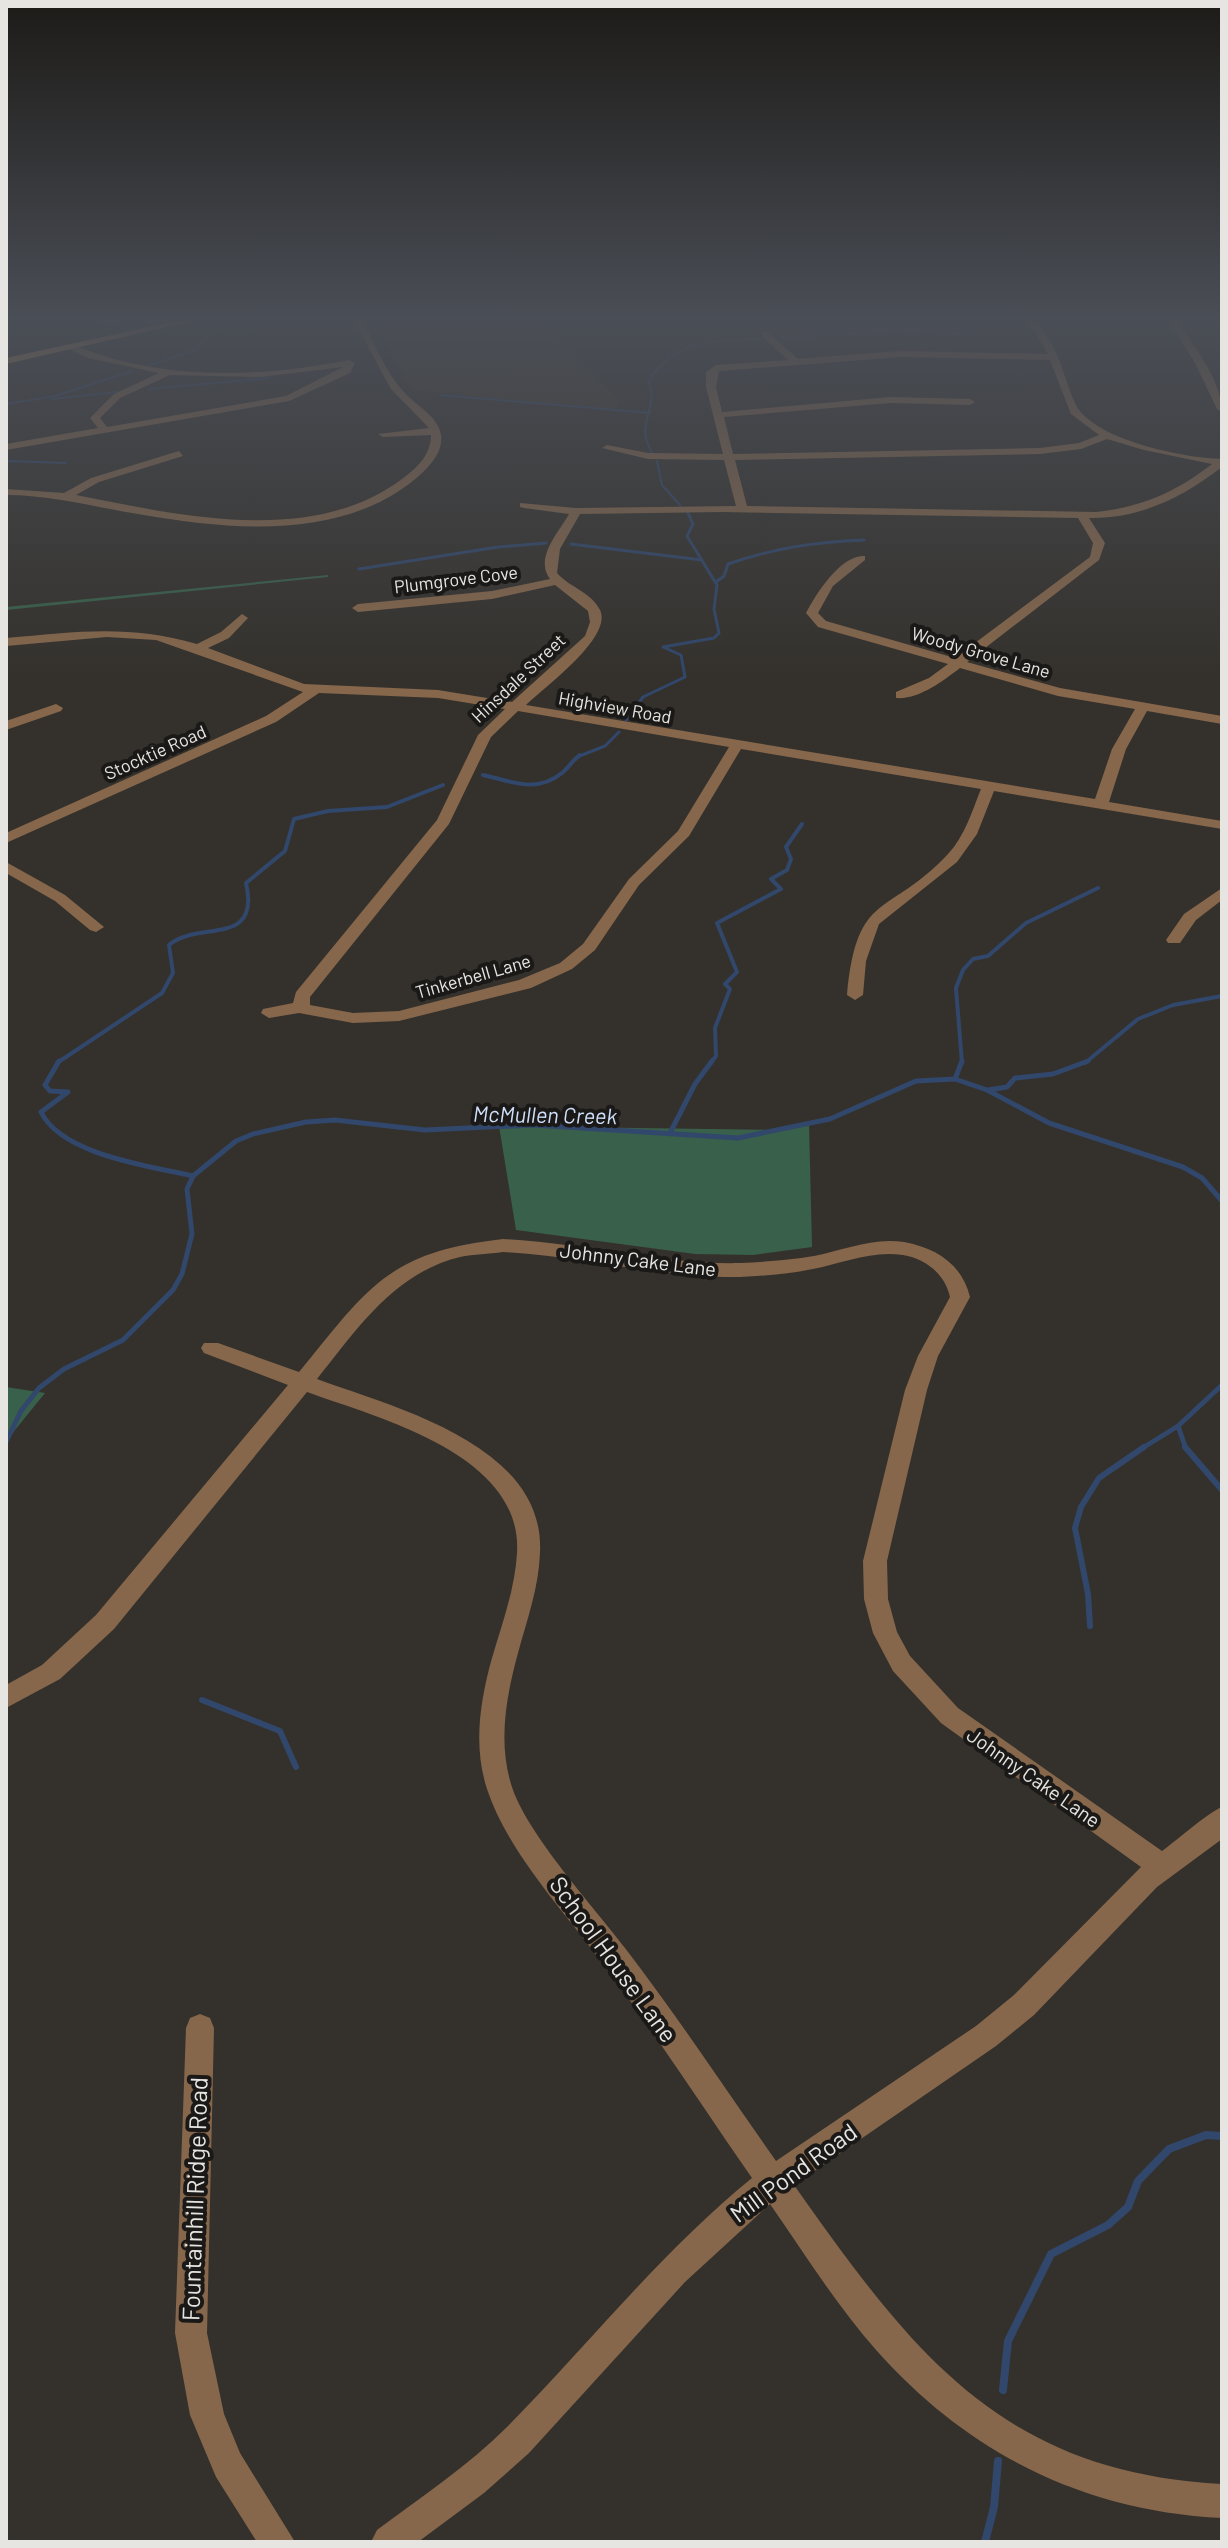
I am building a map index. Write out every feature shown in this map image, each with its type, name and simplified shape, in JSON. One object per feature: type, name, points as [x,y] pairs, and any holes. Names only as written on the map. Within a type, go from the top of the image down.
[{"type":"street","points":[[6,447],[47,440]]},
{"type":"street","points":[[6,492],[68,495],[141,511],[219,521],[320,517],[368,504],[401,488],[430,456],[436,440]]},
{"type":"street","points":[[725,440],[742,509]]},
{"type":"street","points":[[607,448],[653,456],[729,457],[1040,451],[1081,446],[1096,440]]},
{"type":"street","points":[[1128,440],[1222,463]]},
{"type":"street","points":[[68,495],[95,480],[179,454]]},
{"type":"street","points":[[524,505],[576,511],[742,509],[1082,515],[1126,512],[1160,504],[1181,494],[1222,463]]},
{"type":"street","points":[[558,581],[550,562],[576,511]]},
{"type":"street","points":[[901,695],[922,689],[1095,558],[1099,543],[1082,515]]},
{"type":"street","name":"Woody Grove Lane","points":[[861,558],[823,590],[812,613],[814,618],[830,627],[1058,692],[1222,720]]},
{"type":"street","name":"Plumgrove Cove","points":[[358,608],[503,593],[558,581]]},
{"type":"street","name":"Hinsdale Street","points":[[301,1007],[302,996],[444,821],[457,799],[475,750],[512,707],[586,642],[596,628],[592,607],[558,581]]},
{"type":"street","points":[[198,648],[225,635],[242,618]]},
{"type":"street","name":"Highview Road","points":[[6,642],[122,633],[157,636],[198,648],[272,679],[314,690],[418,692],[1222,825]]},
{"type":"street","name":"Stocktie Road","points":[[6,839],[271,719],[314,690]]},
{"type":"street","points":[[6,726],[56,708]]},
{"type":"street","points":[[1100,806],[1119,749],[1142,708]]},
{"type":"street","name":"Tinkerbell Lane","points":[[301,1007],[310,1012],[353,1018],[399,1016],[525,984],[566,966],[589,947],[634,882],[684,833],[736,746]]},
{"type":"street","points":[[855,995],[858,950],[868,924],[954,857],[974,826],[989,787]]},
{"type":"street","points":[[6,867],[60,898],[96,927]]},
{"type":"street","points":[[1174,940],[1190,917],[1222,893]]},
{"type":"street","points":[[269,1013],[301,1007]]},
{"type":"street","name":"Johnny Cake Lane","points":[[6,1697],[51,1672],[88,1639],[391,1280],[410,1267],[452,1250],[512,1244],[676,1267],[725,1270],[800,1264],[885,1247],[931,1257],[954,1279],[960,1297],[928,1356],[916,1390],[885,1518],[874,1575],[884,1631],[908,1674],[943,1713],[1162,1866]]},
{"type":"street","name":"School House Lane","points":[[211,1348],[460,1443],[490,1466],[515,1495],[528,1531],[529,1570],[491,1715],[491,1748],[507,1808],[651,2006],[772,2182],[888,2339],[925,2377],[972,2417],[1066,2470],[1151,2495],[1222,2501]]},
{"type":"street","points":[[1162,1866],[1215,1829],[1222,1819]]},
{"type":"street","name":"Mill Pond Road","points":[[389,2542],[472,2481],[517,2441],[674,2271],[734,2213],[772,2182],[995,2028],[1024,2005],[1162,1866],[1222,1831]]},
{"type":"street","name":"Fountainhill Ridge Road","points":[[200,2028],[191,2333],[207,2415],[228,2465],[277,2542]]},
{"type":"green space","points":[[328,577],[6,610],[6,607]]},
{"type":"green space","points":[[809,1123],[812,1247],[753,1255],[695,1254],[516,1230],[499,1126],[777,1130]]},
{"type":"green space","points":[[6,1387],[45,1393],[6,1441]]},
{"type":"waterway","points":[[647,440],[652,453]]},
{"type":"waterway","points":[[6,461],[66,463]]},
{"type":"waterway","points":[[657,461],[662,485],[680,505]]},
{"type":"waterway","points":[[688,513],[693,524],[687,536],[702,560]]},
{"type":"waterway","points":[[716,582],[724,576],[728,564],[745,558],[795,547],[864,540]]},
{"type":"waterway","points":[[359,569],[498,547],[546,543]]},
{"type":"waterway","points":[[571,544],[702,560]]},
{"type":"waterway","points":[[626,720],[643,697],[685,677],[681,655],[663,647],[714,638],[719,633],[714,609],[717,585],[702,560]]},
{"type":"waterway","points":[[579,756],[605,746],[619,732]]},
{"type":"waterway","points":[[483,775],[513,783],[543,783],[562,773],[579,756]]},
{"type":"waterway","points":[[58,1062],[162,993],[173,973],[169,945],[181,938],[236,925],[244,917],[248,903],[246,883],[285,851],[294,819],[328,811],[387,807],[443,785]]},
{"type":"waterway","points":[[711,1063],[716,1056],[715,1028],[730,989],[725,984],[737,972],[717,923],[781,889],[771,879],[787,870],[791,859],[786,847],[802,824]]},
{"type":"waterway","points":[[962,1061],[956,988],[963,970],[973,959],[988,956],[1026,923],[1098,888]]},
{"type":"waterway","points":[[1087,1061],[1138,1019],[1173,1005],[1222,996]]},
{"type":"waterway","points":[[671,1131],[695,1084],[712,1061]]},
{"type":"waterway","points":[[955,1079],[962,1061]]},
{"type":"waterway","points":[[988,1090],[1007,1087],[1015,1078],[1053,1074],[1087,1061]]},
{"type":"waterway","points":[[58,1062],[45,1085],[50,1091],[68,1092],[41,1112],[52,1127],[87,1149],[132,1163],[193,1176]]},
{"type":"waterway","name":"McMullen Creek","points":[[193,1176],[236,1141],[306,1122],[335,1120],[425,1130],[534,1125],[738,1138],[830,1119],[916,1081],[955,1079]]},
{"type":"waterway","name":"McMullen Creek","points":[[955,1079],[987,1090],[1049,1123],[1183,1167],[1202,1178],[1222,1201]]},
{"type":"waterway","name":"McMullen Creek","points":[[6,1442],[21,1411],[39,1388],[64,1369],[123,1340],[173,1290],[182,1274],[192,1234],[187,1189],[193,1176]]},
{"type":"waterway","name":"McMullen Creek","points":[[1178,1426],[1222,1385]]},
{"type":"waterway","points":[[1142,1448],[1178,1426]]},
{"type":"waterway","name":"McMullen Creek","points":[[1178,1426],[1186,1448]]},
{"type":"waterway","points":[[1090,1626],[1088,1594],[1075,1528],[1081,1507],[1099,1478],[1142,1448]]},
{"type":"waterway","name":"McMullen Creek","points":[[1186,1448],[1222,1490]]},
{"type":"waterway","points":[[202,1700],[280,1731],[296,1767]]},
{"type":"waterway","points":[[1003,2390],[1008,2341],[1051,2254],[1108,2225],[1128,2207],[1138,2181],[1169,2149],[1206,2135],[1222,2136]]},
{"type":"waterway","points":[[985,2542],[994,2507],[998,2461]]}]
